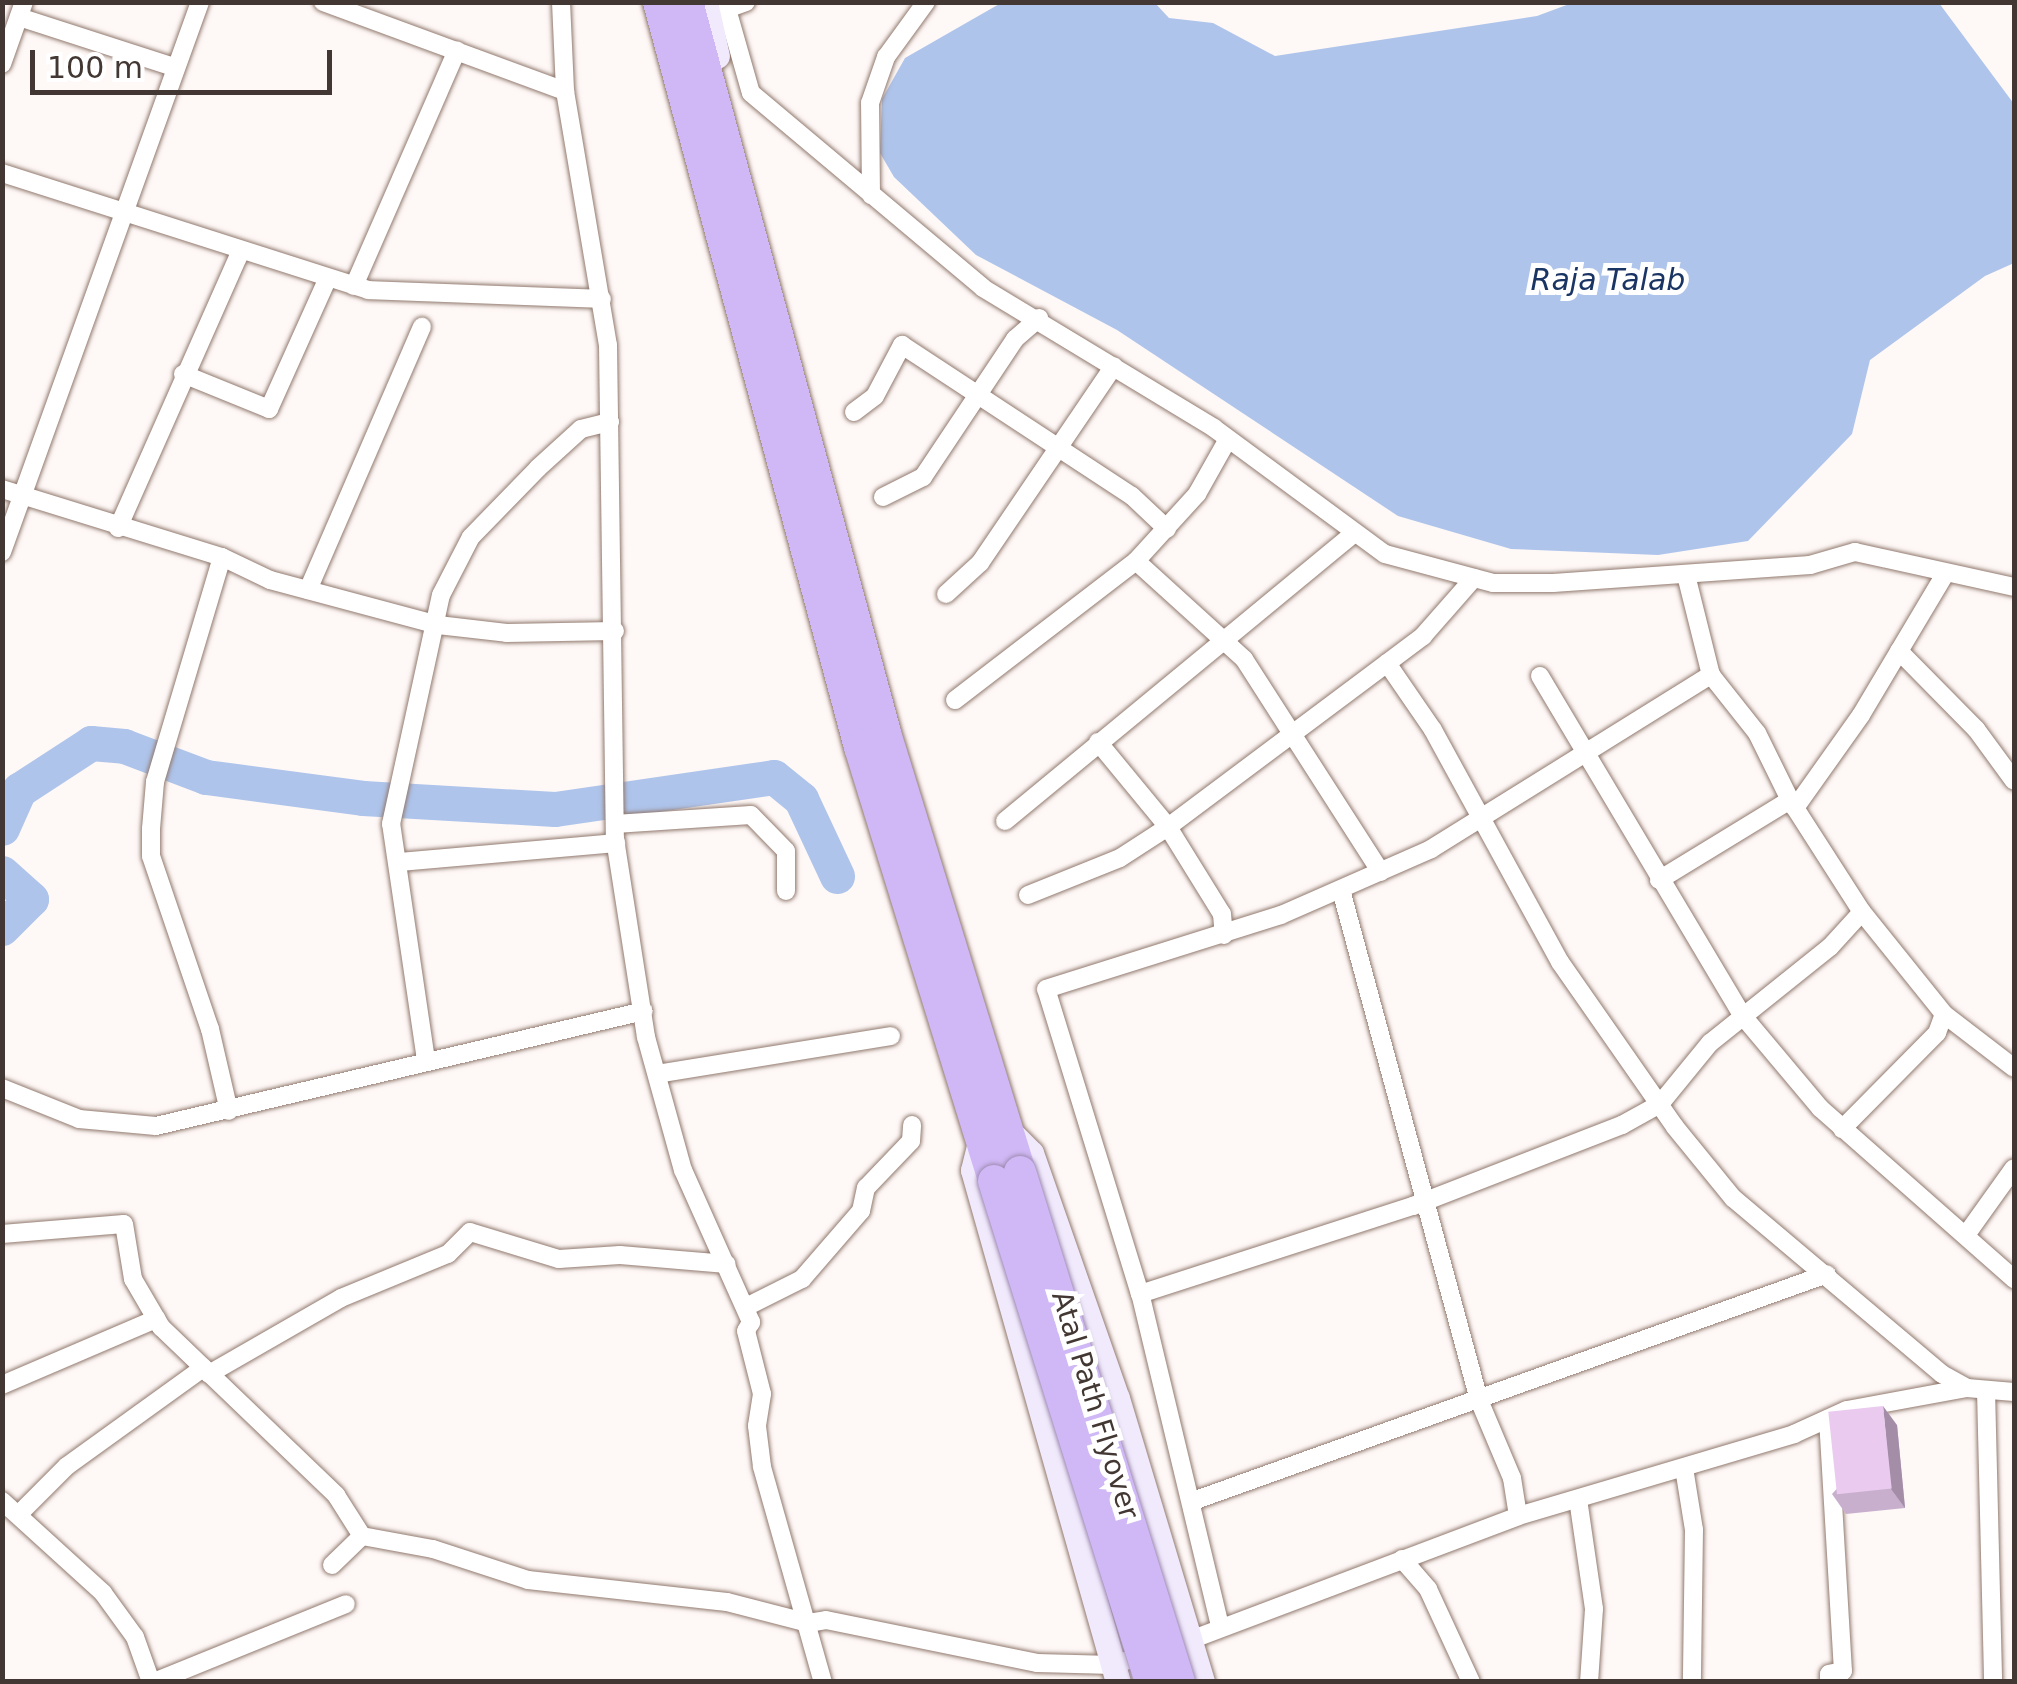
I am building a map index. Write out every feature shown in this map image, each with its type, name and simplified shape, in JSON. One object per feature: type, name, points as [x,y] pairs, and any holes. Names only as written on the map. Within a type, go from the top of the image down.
[{"type":"highway","points":[[659,2],[704,114]]},
{"type":"highway","points":[[687,2],[704,114]]},
{"type":"highway","name":"Atal Path Flyover","points":[[704,114],[872,740],[994,1133],[1151,1682]]},
{"type":"highway","name":"Atal Path Flyover","points":[[1007,1177],[1179,1682]]},
{"type":"street","points":[[2,552],[200,2]]},
{"type":"street","points":[[323,2],[371,10],[457,50],[566,91]]},
{"type":"street","points":[[561,2],[566,91],[602,299],[610,422],[616,843],[657,1074],[683,1170],[746,1307],[747,1341],[762,1394],[757,1426],[762,1467],[823,1682]]},
{"type":"street","points":[[645,2],[750,279]]},
{"type":"street","points":[[705,2],[750,279]]},
{"type":"street","points":[[746,2],[727,8],[751,93],[983,288],[1039,318],[1228,439],[1385,554],[1474,578],[1554,583],[1810,565],[1855,552],[1944,576],[2014,587]]},
{"type":"street","points":[[872,195],[870,103],[886,57],[926,2]]},
{"type":"street","points":[[2,64],[21,10],[174,67]]},
{"type":"street","points":[[354,286],[457,50]]},
{"type":"street","points":[[2,173],[354,286],[602,299]]},
{"type":"street","points":[[118,528],[183,374],[241,252]]},
{"type":"street","points":[[183,374],[269,409],[328,278]]},
{"type":"street","points":[[884,497],[924,478],[1016,339],[1039,318]]},
{"type":"street","points":[[308,590],[422,327]]},
{"type":"street","points":[[854,412],[875,396],[902,345],[1062,448],[1168,529]]},
{"type":"street","points":[[946,594],[980,562],[1062,448],[1114,366]]},
{"type":"street","points":[[426,1060],[400,862],[391,824],[394,790],[438,625],[441,595],[472,537],[581,429],[610,422]]},
{"type":"street","points":[[955,700],[1136,562],[1197,494],[1228,439]]},
{"type":"street","points":[[2,489],[118,528],[222,557],[308,590],[438,625],[507,633],[614,631]]},
{"type":"street","points":[[1005,821],[1354,534]]},
{"type":"street","points":[[222,557],[155,782],[151,856],[210,1029],[229,1111]]},
{"type":"street","points":[[1136,562],[1220,644],[1244,659],[1381,872]]},
{"type":"street","points":[[1686,575],[1711,675],[1757,733],[1793,804],[1862,912],[1944,1014],[2014,1068]]},
{"type":"street","points":[[1659,880],[1793,804],[1944,576]]},
{"type":"street","points":[[1028,894],[1120,858],[1168,826],[1422,636],[1474,578]]},
{"type":"street","points":[[1898,650],[1976,728],[2014,781]]},
{"type":"street","points":[[1387,664],[1480,816],[1560,962],[1660,1104],[1733,1198],[1778,1241],[1976,1389],[1992,1682]]},
{"type":"street","points":[[1220,1626],[1194,1501],[1140,1294],[1046,989],[1224,935],[1381,872],[1711,675]]},
{"type":"street","points":[[1540,676],[1742,1015],[1842,1129],[2014,1279]]},
{"type":"street","points":[[1098,742],[1168,826],[1222,914],[1224,935]]},
{"type":"street","points":[[615,824],[751,815],[786,851],[786,891]]},
{"type":"street","points":[[400,862],[616,843]]},
{"type":"street","points":[[1341,890],[1478,1400],[1512,1478],[1518,1516]]},
{"type":"street","points":[[1140,1294],[1424,1201],[1660,1104],[1742,1015],[1830,947],[1862,912]]},
{"type":"street","points":[[2,1088],[113,1125],[156,1126],[426,1060],[544,1039],[616,1013],[644,1011]]},
{"type":"street","points":[[1842,1129],[1937,1033],[1944,1014]]},
{"type":"street","points":[[657,1074],[891,1036]]},
{"type":"street","points":[[746,1307],[802,1279],[860,1210],[866,1188],[911,1141],[912,1124]]},
{"type":"street","points":[[1116,1673],[974,1170],[994,1133],[1030,1152],[1117,1398],[1202,1682]]},
{"type":"street","points":[[1966,1235],[2014,1168]]},
{"type":"street","points":[[2,1234],[124,1224],[133,1278],[156,1319],[336,1495],[362,1536],[433,1549],[528,1580],[727,1602],[808,1623],[826,1620],[1036,1663],[1116,1673],[1220,1626],[1518,1516],[1684,1468],[1828,1419],[1976,1389],[2014,1392]]},
{"type":"street","points":[[18,1514],[67,1466],[206,1371],[341,1298],[448,1254],[470,1232],[559,1259],[620,1255],[727,1264]]},
{"type":"street","points":[[1194,1501],[1827,1274]]},
{"type":"street","points":[[2,1385],[156,1319]]},
{"type":"street","points":[[1828,1419],[1843,1671],[1828,1674],[1829,1682]]},
{"type":"street","points":[[1684,1468],[1694,1530],[1692,1682]]},
{"type":"street","points":[[1578,1499],[1594,1609],[1590,1682]]},
{"type":"street","points":[[2,1501],[102,1593],[134,1637],[152,1682],[346,1604]]},
{"type":"street","points":[[332,1565],[362,1536]]},
{"type":"street","points":[[1402,1559],[1428,1589],[1471,1682]]},
{"type":"water","name":"Raja Talab","points":[[1001,3],[1155,3],[1169,18],[1213,23],[1275,56],[1537,16],[1572,3],[1939,3],[2014,104],[2014,263],[1985,276],[1870,360],[1852,434],[1748,541],[1658,555],[1511,549],[1398,516],[1117,330],[976,255],[894,177],[880,153],[882,99],[905,58]]},
{"type":"building","points":[[1883,1406],[1892,1489],[1837,1494],[1828,1412]]},
{"type":"waterway","points":[[2,828],[19,790],[91,743],[124,746],[206,777],[363,798],[555,809],[774,777],[801,799],[837,876]]},
{"type":"waterway","points":[[2,873],[31,899],[2,928]]}]
